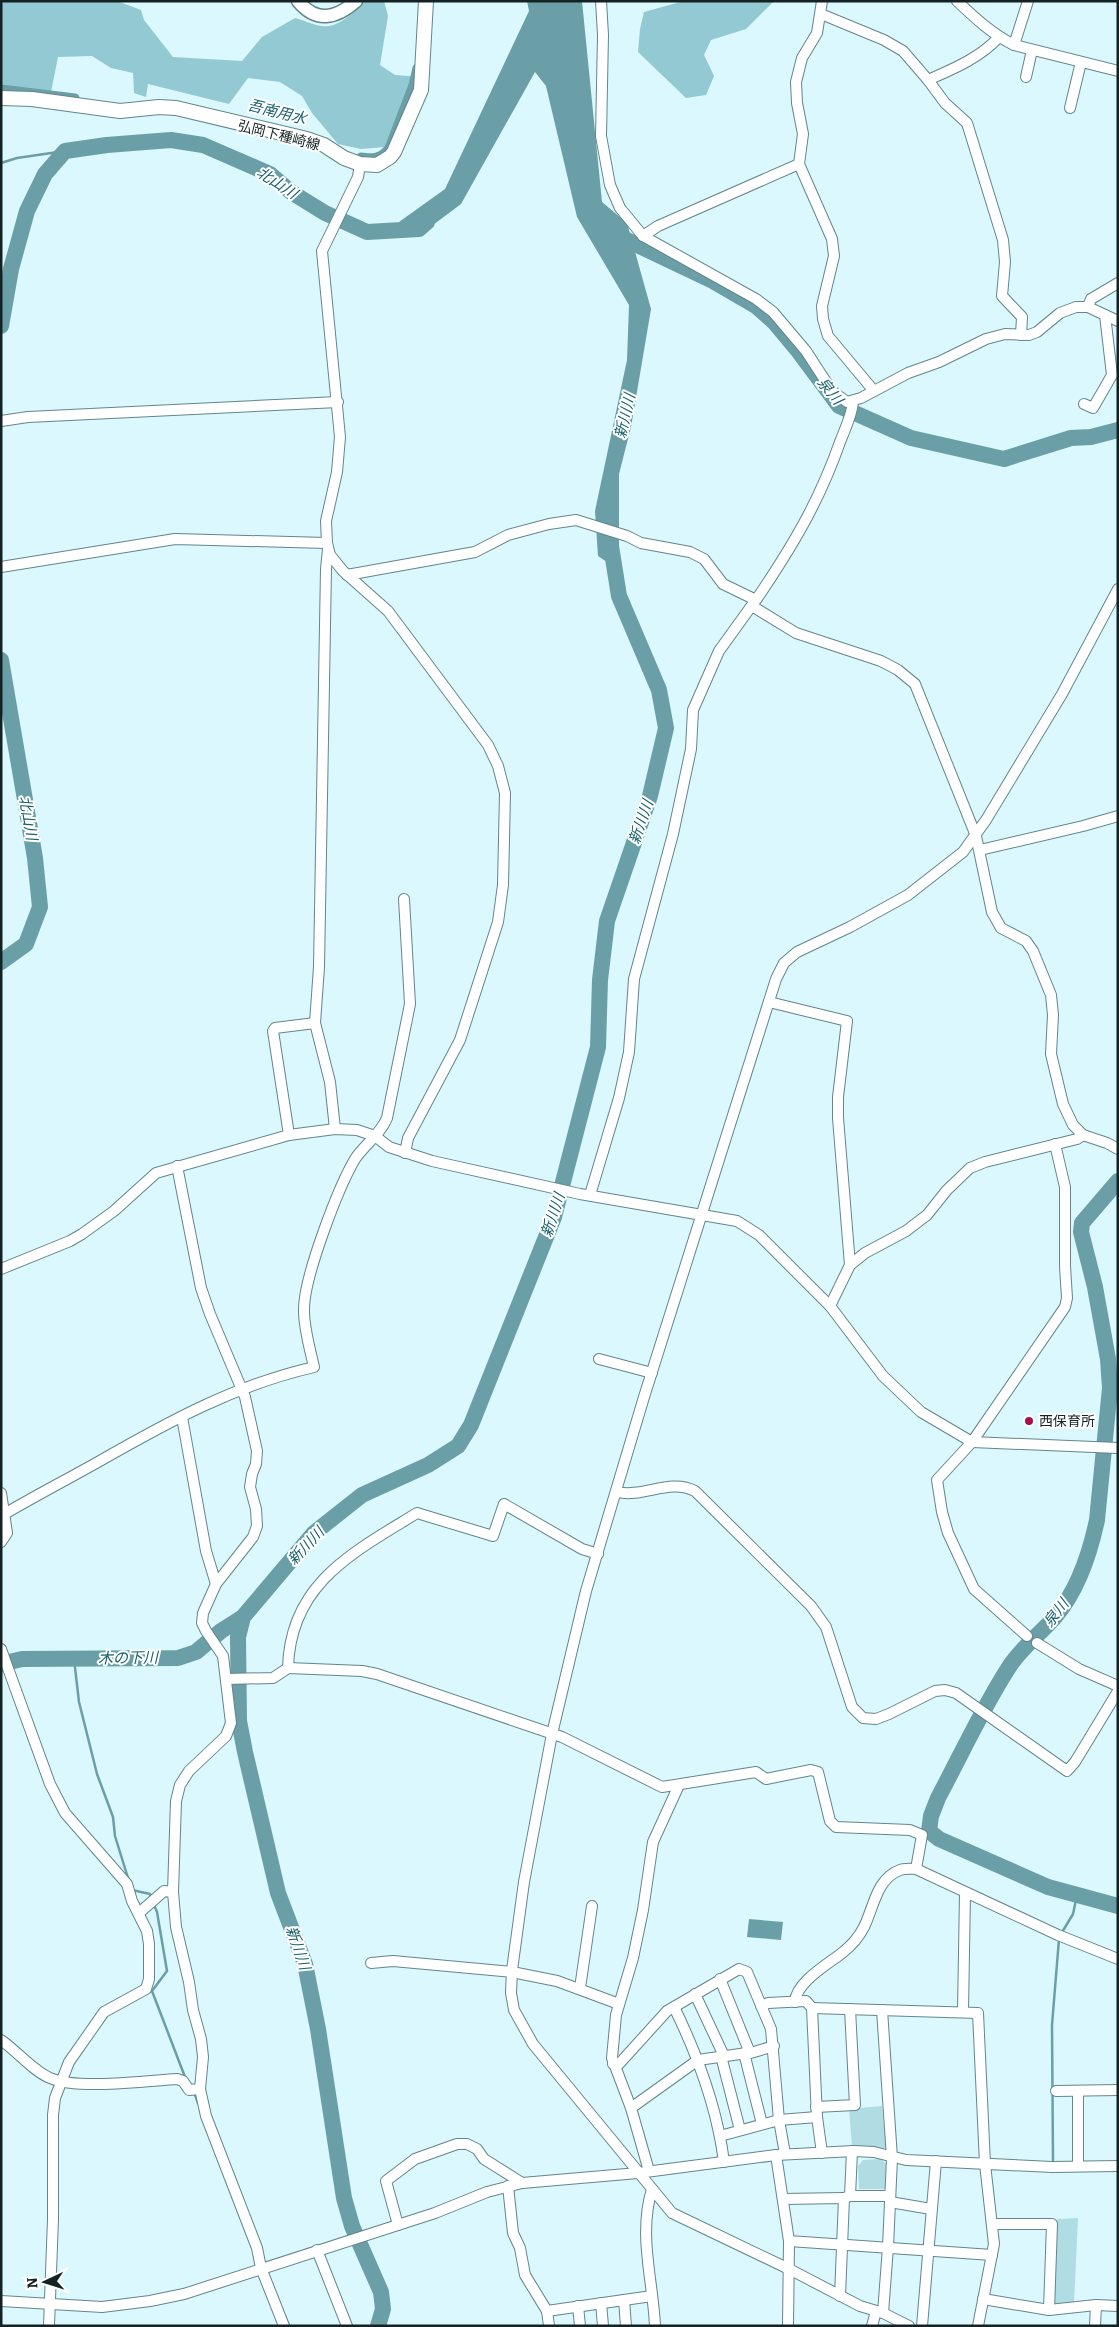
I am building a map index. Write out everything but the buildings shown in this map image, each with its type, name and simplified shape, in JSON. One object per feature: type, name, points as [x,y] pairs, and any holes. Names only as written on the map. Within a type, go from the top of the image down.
[{"type":"main road","points":[[360,164],[377,165],[390,158],[417,103],[423,80],[426,1]]},
{"type":"main road","name":"弘岡下種崎線","points":[[1,98],[32,99],[120,111],[159,107],[185,110],[307,139],[324,145],[344,158],[360,164]]},
{"type":"street","points":[[298,1],[310,14],[321,17],[335,15],[346,10],[356,1]]},
{"type":"street","points":[[601,1],[603,35],[601,136],[604,163],[610,185],[620,208],[643,236],[756,299],[773,312],[806,351],[832,391],[852,408]]},
{"type":"street","points":[[822,1],[817,33],[802,58],[796,82],[797,103],[803,134],[799,164],[832,239],[834,256],[822,306],[823,320],[828,336],[874,392]]},
{"type":"street","points":[[957,1],[999,37],[1014,45],[1118,71]]},
{"type":"street","points":[[1014,45],[1028,1]]},
{"type":"street","points":[[821,14],[884,40],[903,52],[945,102],[967,123],[1003,240],[1005,262],[1002,296],[1022,316],[1021,335]]},
{"type":"street","points":[[928,80],[960,66],[992,45],[999,37]]},
{"type":"street","points":[[1026,77],[1032,50]]},
{"type":"street","points":[[1070,108],[1081,62]]},
{"type":"street","points":[[335,1129],[330,1082],[315,1023],[319,967],[326,569],[328,546],[326,521],[339,457],[338,402],[322,266],[322,251],[358,177],[360,164]]},
{"type":"street","points":[[643,236],[658,226],[799,164]]},
{"type":"street","points":[[1088,308],[1091,299],[1118,283]]},
{"type":"street","points":[[585,1194],[619,1098],[629,1052],[634,979],[673,834],[691,748],[693,710],[719,651],[783,560],[816,502],[852,408],[874,392],[908,373],[939,362],[986,339],[1005,334],[1021,335],[1037,332],[1060,314],[1076,307],[1088,308],[1118,321]]},
{"type":"street","points":[[1084,404],[1093,408],[1115,375],[1105,315]]},
{"type":"street","points":[[1,421],[13,418],[338,402]]},
{"type":"street","points":[[347,575],[475,552],[508,535],[550,524],[576,520],[627,536],[641,543],[690,552],[704,559],[723,584],[754,603],[796,633],[881,661],[898,670],[915,684],[976,836],[992,912],[1001,928],[1026,941],[1033,951],[1051,995],[1053,1014],[1051,1054],[1063,1104],[1073,1125],[1083,1135],[1118,1149]]},
{"type":"street","points":[[1,567],[175,539],[328,546]]},
{"type":"street","points":[[328,546],[347,575],[388,611],[488,745],[498,766],[505,793],[503,885],[498,922],[460,1040],[408,1138],[405,1152]]},
{"type":"street","points":[[644,2172],[533,2044],[514,2010],[511,1993],[524,1882],[552,1734],[586,1591],[652,1373],[769,1002],[784,963],[797,952],[850,927],[908,894],[964,852],[976,836],[1062,694],[1118,589]]},
{"type":"street","points":[[980,850],[1118,816]]},
{"type":"street","points":[[3,1515],[154,1430],[241,1388],[275,1376],[314,1367],[304,1312],[305,1293],[340,1188],[356,1158],[382,1130],[388,1118],[410,1004],[404,899]]},
{"type":"street","points":[[769,1002],[847,1021],[838,1097],[838,1118],[850,1265]]},
{"type":"street","points":[[290,1135],[273,1031],[275,1028],[315,1023]]},
{"type":"street","points":[[1,1269],[70,1241],[114,1211],[156,1173],[290,1135],[335,1129],[357,1130],[375,1136],[389,1147],[432,1161],[585,1194],[737,1221],[759,1235],[830,1306],[883,1376],[921,1412],[972,1442],[1113,1447]]},
{"type":"street","points":[[830,1306],[850,1265],[865,1253],[906,1231],[927,1214],[947,1190],[970,1168],[985,1162],[1077,1139],[1083,1135]]},
{"type":"street","points":[[1027,1636],[974,1589],[948,1532],[937,1480],[972,1442],[1065,1307],[1067,1298],[1065,1187],[1055,1144]]},
{"type":"street","points":[[177,1166],[201,1288],[213,1323],[241,1388],[257,1451],[250,1488],[256,1509],[257,1526],[253,1538],[216,1584],[203,1613],[202,1623],[223,1656],[228,1679],[231,1724],[226,1736],[189,1771],[180,1785],[176,1801],[172,1892],[176,1927],[201,2039],[203,2057],[196,2089],[257,2248],[261,2268],[284,2326]]},
{"type":"street","points":[[599,1359],[652,1373]]},
{"type":"street","points":[[182,1417],[206,1551],[216,1584]]},
{"type":"street","points":[[617,1492],[636,1494],[674,1486],[685,1486],[695,1491],[811,1606],[826,1627],[852,1707],[863,1718],[876,1718],[935,1691],[945,1690],[956,1693],[983,1711],[1066,1771],[1075,1762],[1118,1691]]},
{"type":"street","points":[[1,1493],[7,1534],[1,1542]]},
{"type":"street","points":[[288,1668],[291,1636],[302,1609],[325,1575],[352,1553],[417,1513],[493,1536],[504,1504],[582,1549],[598,1554]]},
{"type":"street","points":[[1037,1643],[1079,1669],[1118,1686]]},
{"type":"street","points":[[4,1658],[50,1784],[65,1812],[127,1884],[147,1931],[149,1944],[146,1989],[104,2012],[69,2062],[60,2081],[53,2115],[53,2218],[49,2326]]},
{"type":"street","points":[[228,1679],[273,1678],[288,1668],[362,1671],[377,1674],[552,1734],[592,1751],[662,1787],[756,1772],[766,1779],[811,1770],[818,1772],[830,1821],[836,1828],[910,1830],[922,1835],[916,1868]]},
{"type":"street","points":[[679,1785],[653,1842],[643,1910],[633,1958],[619,2004],[613,2064],[631,2108],[644,2172],[652,2189],[672,2213],[790,2269],[860,2306],[879,2312],[909,2326]]},
{"type":"street","points":[[795,2002],[795,1997],[811,1977],[857,1939],[865,1925],[872,1901],[884,1882],[900,1870],[916,1868],[965,1893],[976,1896],[1060,1936],[1118,1959]]},
{"type":"street","points":[[139,1913],[164,1891],[172,1892]]},
{"type":"street","points":[[963,2012],[965,1893]]},
{"type":"street","points":[[580,1988],[592,1906]]},
{"type":"street","points":[[371,1962],[393,1961],[512,1972],[557,1981],[619,2004]]},
{"type":"street","points":[[613,2064],[618,2064],[667,2011],[674,2006],[739,1969],[747,1972],[771,2029],[774,2046],[783,2199],[789,2241],[788,2326]]},
{"type":"street","points":[[720,1980],[747,2053],[762,2124]]},
{"type":"street","points":[[696,1994],[722,2056],[740,2130]]},
{"type":"street","points":[[761,2006],[768,2003],[806,2002],[812,2008],[816,2112],[822,2153]]},
{"type":"street","points":[[674,2006],[698,2060],[720,2136],[724,2162]]},
{"type":"street","points":[[812,2008],[978,2013],[985,2164],[994,2244],[978,2326]]},
{"type":"street","points":[[720,2136],[779,2120],[855,2105],[850,2009]]},
{"type":"street","points":[[872,2326],[879,2312],[888,2247],[892,2158],[882,2010]]},
{"type":"street","points":[[1,2040],[51,2079],[90,2084],[177,2079],[183,2081],[189,2090],[196,2089]]},
{"type":"street","points":[[631,2108],[698,2060],[747,2053],[774,2046]]},
{"type":"street","points":[[1056,2091],[1118,2090]]},
{"type":"street","points":[[1078,2091],[1078,2166]]},
{"type":"street","points":[[398,2225],[386,2181],[415,2160],[458,2144],[467,2144],[477,2149],[484,2159],[522,2183]]},
{"type":"street","points":[[840,2296],[852,2151]]},
{"type":"street","points":[[1,2301],[102,2307],[150,2301],[184,2294],[435,2213],[486,2192],[522,2183],[644,2172],[780,2154],[852,2151],[874,2152],[892,2158],[936,2162],[1052,2167],[1118,2166]]},
{"type":"street","points":[[922,2326],[936,2162]]},
{"type":"street","points":[[508,2186],[510,2220],[520,2248],[526,2275],[547,2311],[549,2326]]},
{"type":"street","points":[[652,2189],[646,2209],[646,2254],[656,2326]]},
{"type":"street","points":[[783,2199],[847,2197],[890,2199],[931,2209]]},
{"type":"street","points":[[993,2224],[1052,2224],[1049,2310]]},
{"type":"street","points":[[789,2241],[992,2255]]},
{"type":"street","points":[[317,2250],[347,2326]]},
{"type":"street","points":[[547,2311],[652,2296]]},
{"type":"street","points":[[983,2299],[1049,2310],[1096,2305],[1118,2306]]},
{"type":"street","points":[[624,2300],[626,2326]]},
{"type":"street","points":[[601,2303],[603,2326]]},
{"type":"street","points":[[1095,2326],[1096,2305]]},
{"type":"street","points":[[578,2306],[580,2326]]},
{"type":"shaded area","points":[[1,1],[117,1],[141,10],[144,20],[173,57],[242,61],[262,37],[295,18],[318,25],[334,25],[345,19],[365,1],[384,1],[388,16],[380,65],[395,75],[420,77],[399,133],[385,147],[361,149],[338,144],[312,113],[302,96],[280,82],[248,78],[229,104],[148,84],[146,97],[134,93],[133,73],[111,68],[92,56],[58,57],[51,92],[1,89]]},
{"type":"shaded area","points":[[684,1],[774,1],[746,29],[711,40],[704,55],[714,76],[706,95],[686,98],[638,52],[644,12]]},
{"type":"shaded area","points":[[882,2106],[886,2148],[852,2146],[849,2109]]},
{"type":"shaded area","points":[[881,2159],[886,2164],[885,2189],[859,2189],[858,2166],[863,2160]]},
{"type":"shaded area","points":[[1078,2218],[1074,2303],[1055,2304],[1052,2300],[1054,2223],[1058,2219]]},
{"type":"water","points":[[527,1],[582,1],[602,202],[627,223],[651,309],[631,427],[619,474],[619,570],[598,556],[595,511],[627,360],[629,305],[577,217],[546,86],[535,72],[461,204],[417,237],[399,222],[445,189],[529,11]]},
{"type":"water","points":[[749,1919],[783,1922],[781,1940],[747,1937]]},
{"type":"waterway","name":"吾南用水","points":[[361,157],[376,157],[383,154],[389,148],[413,85],[417,68]]},
{"type":"waterway","name":"吾南用水","points":[[1,89],[75,98]]},
{"type":"waterway","name":"北山川","points":[[1,326],[11,269],[27,211],[45,174],[65,151],[107,145],[171,140],[203,145],[270,174],[291,192],[325,213],[367,232],[419,229],[427,222]]},
{"type":"waterway","points":[[1,163],[17,158],[65,151]]},
{"type":"waterway","name":"泉川","points":[[612,233],[713,281],[756,306],[774,322],[799,352],[839,406],[911,438],[1004,459],[1071,438],[1091,437],[1118,430]]},
{"type":"waterway","name":"新川川","points":[[378,2326],[383,2309],[381,2292],[352,2226],[344,2198],[318,2029],[305,1964],[278,1893],[245,1752],[239,1721],[238,1637],[243,1617],[314,1533],[362,1495],[428,1465],[458,1446],[471,1425],[554,1217],[598,1047],[600,980],[607,921],[650,796],[666,728],[659,690],[619,596],[611,546]]},
{"type":"waterway","name":"北山川","points":[[1,660],[35,858],[40,907],[26,944],[1,962]]},
{"type":"waterway","name":"泉川","points":[[1118,1181],[1082,1223],[1081,1232],[1095,1287],[1108,1359],[1110,1388],[1097,1520],[1091,1545],[1077,1583],[1063,1606],[1014,1660],[999,1683],[938,1798],[931,1816],[929,1831],[939,1839],[1048,1887],[1118,1906]]},
{"type":"waterway","name":"木の下川","points":[[1,1664],[22,1659],[178,1658],[196,1652],[221,1631],[243,1617]]},
{"type":"waterway","points":[[74,1659],[79,1702],[97,1774],[113,1817],[115,1836],[128,1878]]},
{"type":"waterway","points":[[132,1890],[150,1894],[151,1898]]},
{"type":"waterway","points":[[1061,1934],[1073,1914],[1077,1895]]},
{"type":"waterway","points":[[153,1903],[157,1912],[167,1971],[152,1991],[185,2077]]},
{"type":"waterway","points":[[1053,2160],[1052,2025],[1059,1939]]},
{"type":"waterway","points":[[194,2092],[198,2103]]},
{"type":"waterway","points":[[285,2316],[289,2326]]},
{"type":"place","name":"西保育所","points":[[1029,1421]]}]
